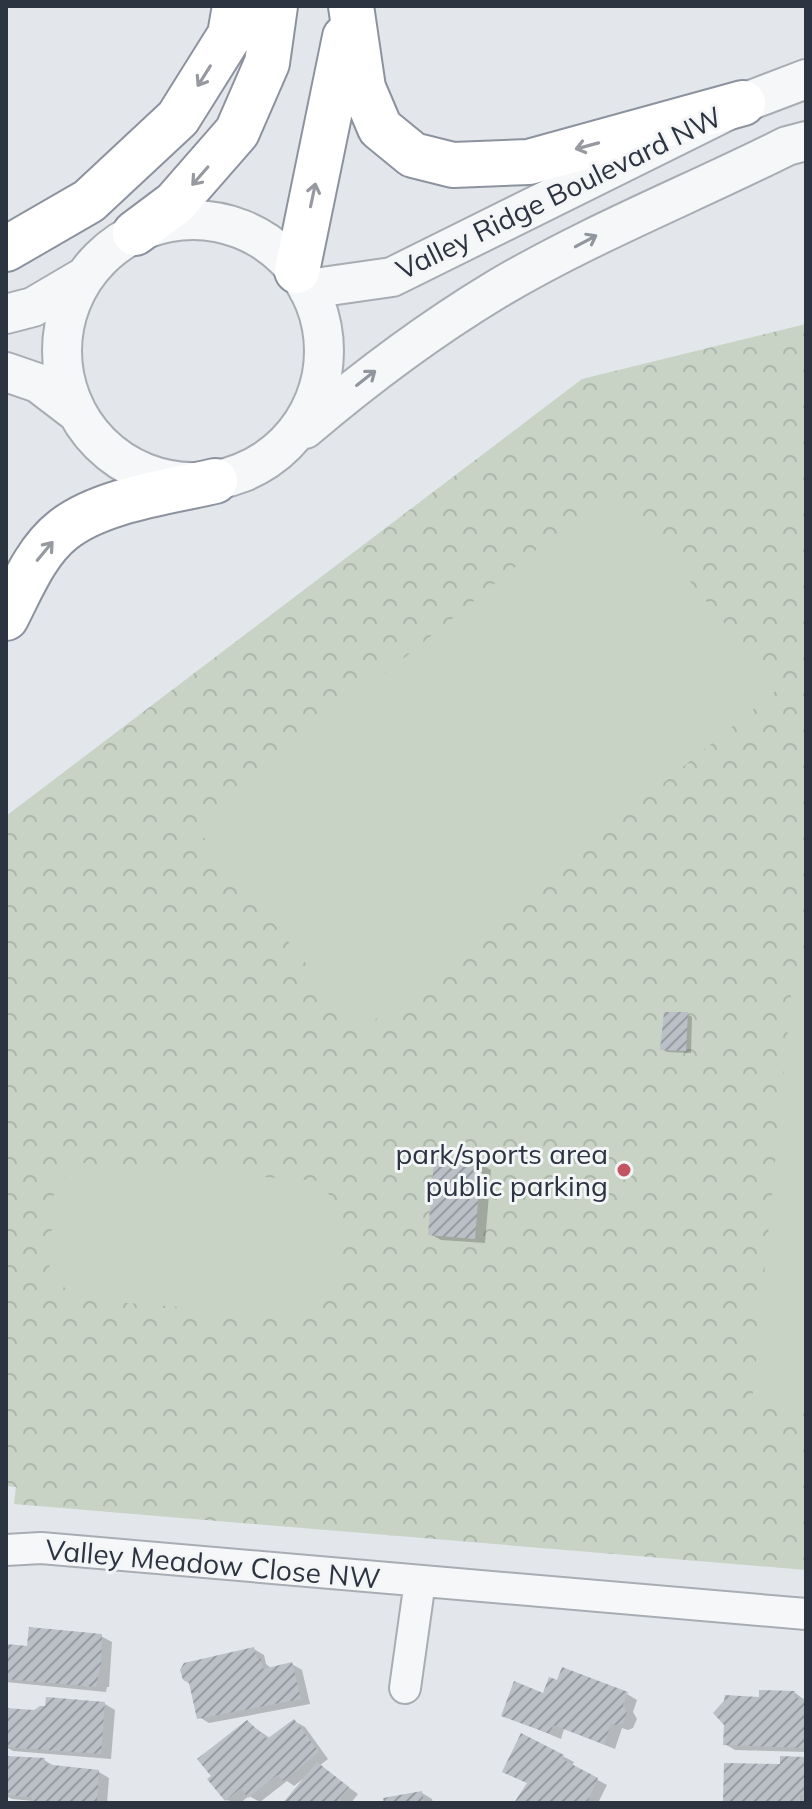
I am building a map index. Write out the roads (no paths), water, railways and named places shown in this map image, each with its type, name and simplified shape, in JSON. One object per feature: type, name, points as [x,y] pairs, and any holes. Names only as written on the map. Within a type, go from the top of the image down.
[{"type":"highway","points":[[6,249],[89,201],[178,118],[230,35],[235,6]]},
{"type":"highway","points":[[135,233],[175,203],[237,132],[267,63],[275,6]]},
{"type":"highway","points":[[351,7],[363,88],[380,128],[413,155],[453,165],[529,162],[743,103]]},
{"type":"highway","points":[[303,280],[351,7]]},
{"type":"highway","points":[[6,618],[37,560],[62,530],[101,509],[215,481]]},
{"type":"street","name":"Valley Ridge Boulevard NW","points":[[303,280],[392,277],[743,103],[806,79]]},
{"type":"street","name":"Valley Ridge Boulevard NW","points":[[284,446],[368,375],[496,290],[602,233],[787,146],[806,141]]},
{"type":"street","points":[[6,314],[33,307],[84,277],[107,252],[135,233],[164,223],[193,220],[223,223],[251,234],[276,250],[303,280],[320,321],[324,355],[319,388],[305,419],[284,446],[252,469],[215,481],[182,482],[140,471],[120,461],[95,439],[76,412],[65,378],[62,343],[69,309],[84,277]]},
{"type":"street","points":[[6,372],[38,383],[76,412]]},
{"type":"street","name":"Valley Meadow Close NW","points":[[6,1550],[41,1548],[806,1614]]},
{"type":"street","name":"Valley Meadow Close NW","points":[[405,1688],[420,1581]]},
{"type":"place","name":"park/sports area public parking","points":[[624,1170]]}]
